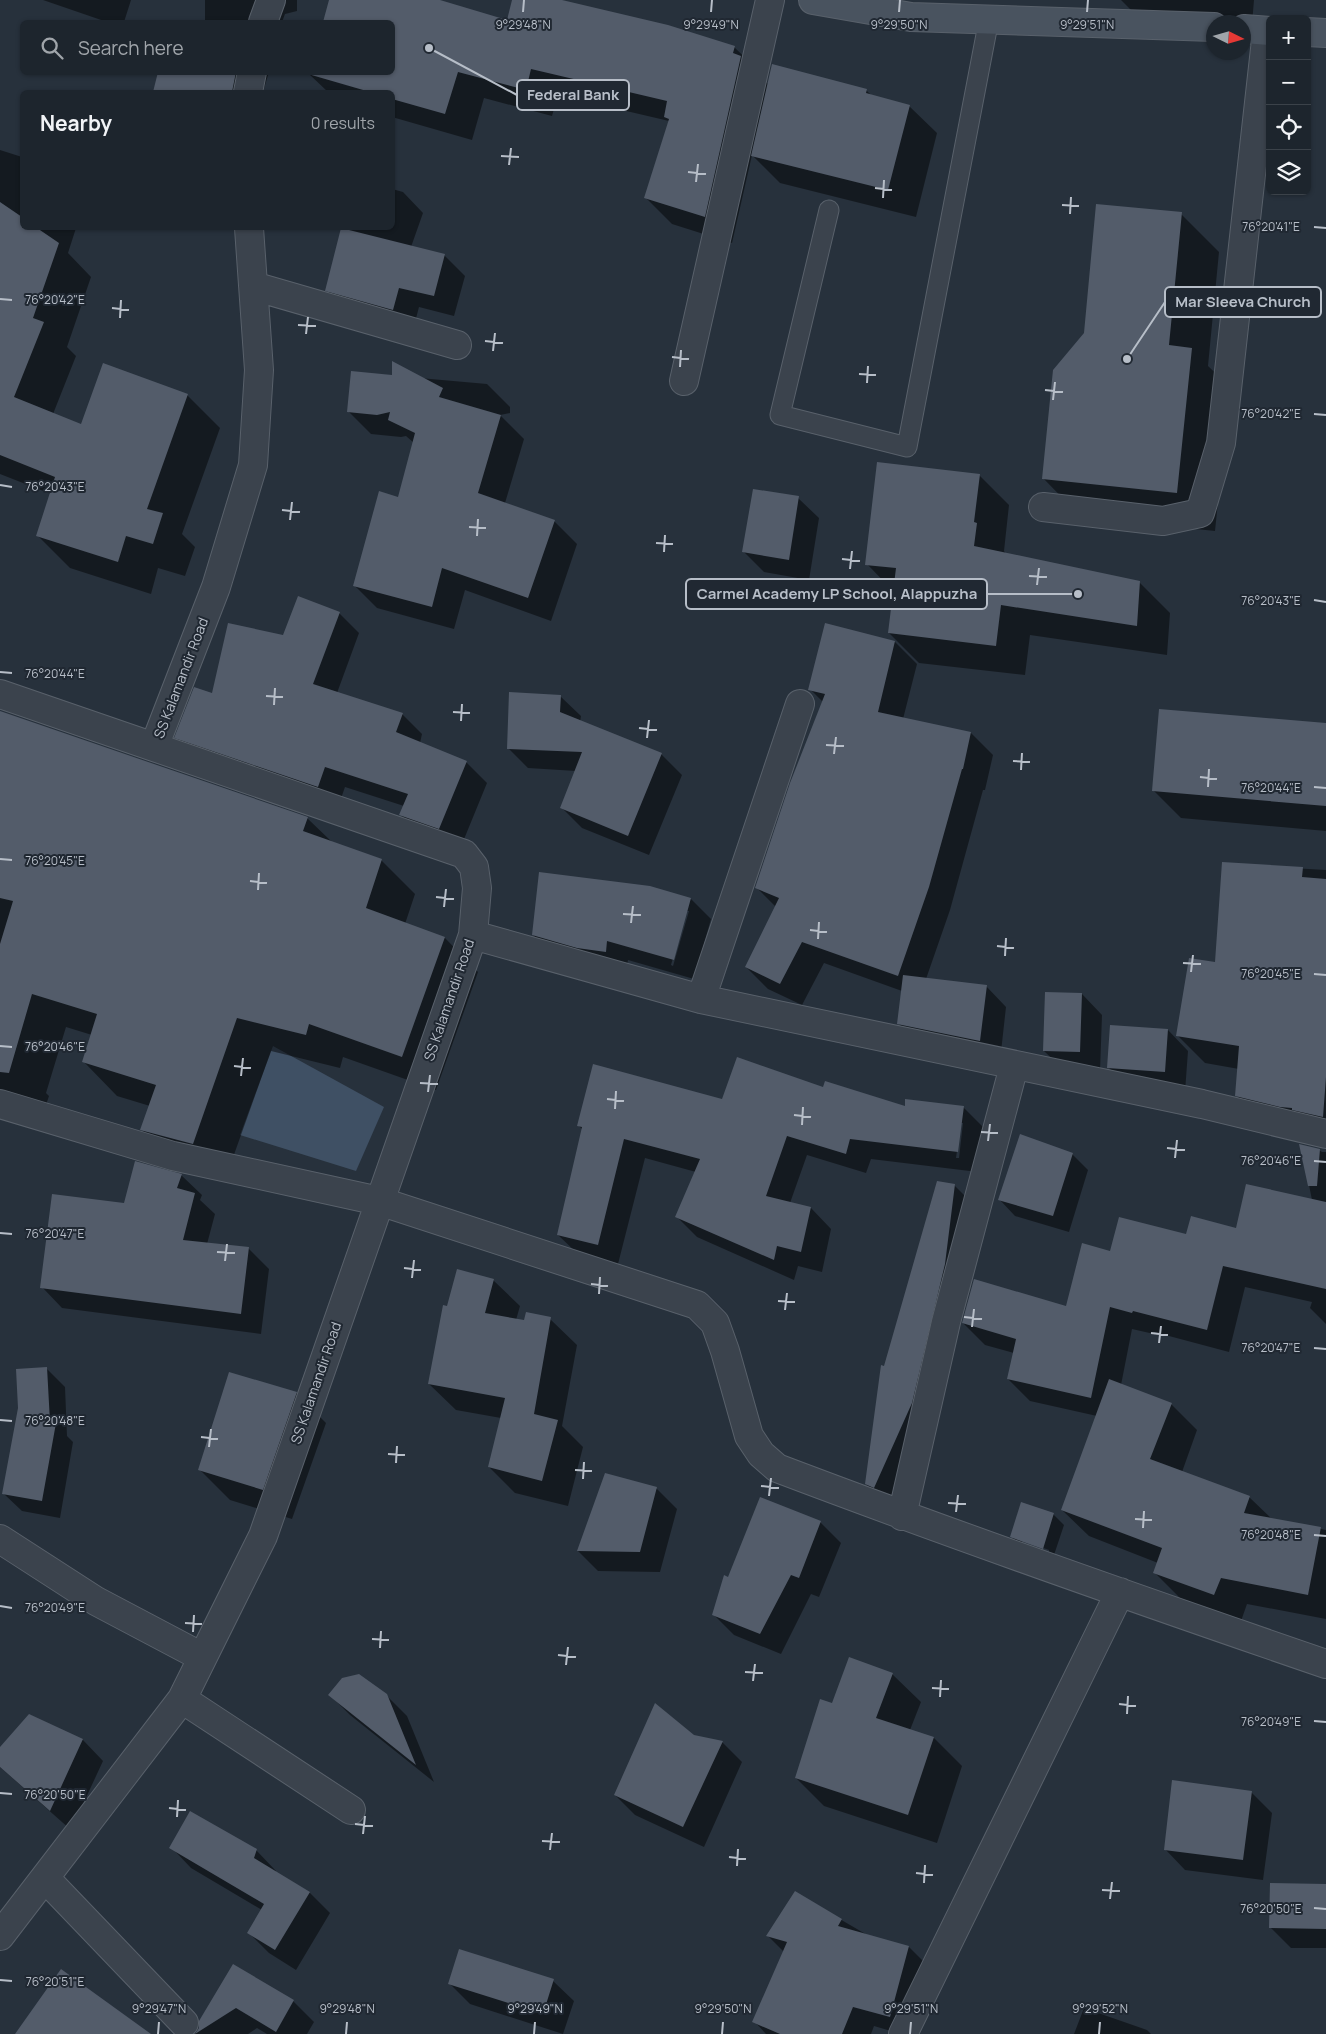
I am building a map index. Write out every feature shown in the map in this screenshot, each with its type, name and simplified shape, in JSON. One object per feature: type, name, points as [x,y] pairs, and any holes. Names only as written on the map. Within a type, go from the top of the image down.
[{"type":"main road","points":[[813,0],[911,17],[1206,27]]},
{"type":"main road","points":[[1311,32],[1326,33]]},
{"type":"street","points":[[264,20],[271,0]]},
{"type":"street","points":[[684,381],[770,0]]},
{"type":"street","points":[[1043,507],[1163,521],[1200,513],[1221,443],[1260,30]]},
{"type":"street","points":[[248,90],[251,75]]},
{"type":"street","name":"SS Kalamandir Road","points":[[0,1936],[182,1699],[263,1536],[473,935],[478,888],[474,867],[464,854],[154,747],[216,587],[253,465],[259,370],[249,230]]},
{"type":"street","points":[[253,286],[456,345]]},
{"type":"street","points":[[0,694],[154,747]]},
{"type":"street","points":[[701,999],[800,704]]},
{"type":"street","points":[[473,935],[701,999],[1202,1104],[1326,1134]]},
{"type":"street","points":[[902,1516],[946,1322],[1014,1066]]},
{"type":"street","points":[[0,1104],[173,1156],[379,1202],[697,1305],[715,1323],[725,1351],[749,1436],[761,1454],[777,1468],[902,1516],[1326,1664]]},
{"type":"street","points":[[0,1539],[96,1601],[202,1657]]},
{"type":"street","points":[[903,2034],[1120,1592]]},
{"type":"street","points":[[182,1699],[352,1810]]},
{"type":"street","points":[[45,1878],[184,2023]]},
{"type":"lane","points":[[829,210],[780,415],[907,447],[989,19]]},
{"type":"water","points":[[273,1046],[384,1107],[356,1171],[240,1135]]},
{"type":"building","points":[[329,0],[440,0],[507,20],[512,0],[562,0],[668,25],[735,46],[733,53],[741,56],[705,217],[644,198],[669,119],[664,117],[667,101],[531,69],[526,90],[458,72],[445,114],[395,100],[395,90],[363,90],[311,75],[395,75],[395,20],[324,20]]},
{"type":"building","points":[[772,64],[867,89],[866,93],[910,105],[888,190],[751,156]]},
{"type":"building","points":[[157,75],[235,75],[232,90],[154,90]]},
{"type":"building","points":[[0,202],[20,216],[20,230],[40,230],[59,243],[33,318],[44,322],[14,397],[81,424],[103,363],[188,394],[147,509],[163,513],[153,544],[126,536],[118,562],[36,536],[55,477],[0,455]]},
{"type":"building","points":[[1096,204],[1182,212],[1169,345],[1192,348],[1177,493],[1042,479],[1053,370],[1084,333]]},
{"type":"building","points":[[340,230],[349,230],[445,254],[434,296],[399,288],[393,310],[325,291]]},
{"type":"building","points":[[392,361],[443,388],[439,397],[501,415],[478,493],[555,520],[528,598],[442,568],[432,607],[353,586],[379,491],[398,497],[415,433],[388,420],[390,412],[377,415],[347,412],[351,371],[392,375]]},
{"type":"building","points":[[877,462],[980,474],[974,522],[977,523],[974,546],[1140,581],[1137,626],[1001,605],[996,646],[888,633],[896,568],[865,565]]},
{"type":"building","points":[[753,489],[799,496],[789,560],[742,552]]},
{"type":"building","points":[[298,596],[340,612],[313,684],[403,713],[396,732],[467,761],[439,829],[399,815],[408,794],[325,767],[318,787],[174,738],[194,687],[212,693],[228,623],[283,635]]},
{"type":"building","points":[[825,623],[895,641],[878,712],[971,732],[963,769],[929,887],[898,976],[802,942],[780,984],[745,967],[779,898],[755,888],[790,783],[825,694],[808,690]]},
{"type":"building","points":[[509,692],[561,695],[560,712],[662,753],[628,836],[560,808],[582,752],[507,749]]},
{"type":"building","points":[[1159,709],[1326,723],[1326,806],[1152,791]]},
{"type":"building","points":[[0,711],[308,817],[303,831],[382,859],[366,908],[445,937],[402,1057],[309,1024],[306,1035],[237,1018],[193,1144],[140,1130],[156,1085],[82,1062],[97,1014],[32,994],[9,1073],[0,1072],[0,944],[13,901],[0,898]]},
{"type":"building","points":[[1222,862],[1303,867],[1302,877],[1326,879],[1326,1077],[1323,1117],[1292,1110],[1292,1108],[1235,1096],[1239,1046],[1176,1036],[1189,958],[1215,962]]},
{"type":"building","points":[[539,872],[650,886],[691,898],[674,960],[607,941],[606,952],[577,948],[532,935]]},
{"type":"building","points":[[903,975],[987,985],[980,1041],[897,1024]]},
{"type":"building","points":[[1045,992],[1082,993],[1080,1052],[1043,1051]]},
{"type":"building","points":[[1110,1025],[1168,1029],[1165,1072],[1107,1068]]},
{"type":"building","points":[[737,1057],[823,1087],[825,1081],[905,1106],[905,1099],[964,1106],[958,1152],[850,1139],[846,1154],[787,1136],[766,1196],[811,1207],[801,1252],[777,1246],[774,1260],[675,1217],[700,1159],[624,1139],[598,1245],[557,1235],[582,1127],[577,1126],[593,1064],[722,1099]]},
{"type":"building","points":[[1020,1134],[1073,1153],[1053,1216],[998,1200]]},
{"type":"building","points":[[1299,1144],[1320,1149],[1317,1186],[1308,1186]]},
{"type":"building","points":[[135,1161],[182,1174],[177,1188],[195,1193],[183,1240],[249,1247],[241,1314],[40,1288],[52,1194],[124,1203]]},
{"type":"building","points":[[937,1181],[955,1184],[945,1264],[912,1403],[874,1488],[865,1484],[881,1365],[884,1366]]},
{"type":"building","points":[[1246,1184],[1326,1202],[1326,1289],[1223,1266],[1207,1330],[1110,1307],[1091,1398],[1007,1379],[1016,1339],[962,1323],[974,1279],[1066,1306],[1082,1243],[1110,1251],[1119,1217],[1186,1234],[1191,1216],[1236,1228]]},
{"type":"building","points":[[457,1269],[494,1279],[485,1313],[524,1320],[526,1312],[551,1317],[534,1414],[558,1420],[542,1481],[488,1467],[505,1398],[428,1384],[443,1305],[447,1306]]},
{"type":"building","points":[[47,1367],[50,1422],[56,1423],[42,1501],[2,1494],[18,1408],[16,1369]]},
{"type":"building","points":[[229,1372],[297,1392],[263,1490],[198,1470]]},
{"type":"building","points":[[1109,1379],[1172,1403],[1150,1459],[1250,1496],[1244,1513],[1321,1527],[1308,1595],[1221,1578],[1214,1595],[1153,1573],[1162,1548],[1061,1510]]},
{"type":"building","points":[[605,1473],[657,1487],[640,1552],[577,1551]]},
{"type":"building","points":[[760,1497],[821,1521],[799,1578],[791,1575],[760,1634],[712,1615],[724,1575],[728,1577]]},
{"type":"building","points":[[1021,1502],[1054,1513],[1043,1549],[1010,1537]]},
{"type":"building","points":[[849,1657],[893,1673],[876,1718],[934,1737],[908,1815],[795,1778],[820,1699],[832,1703]]},
{"type":"building","points":[[359,1674],[387,1694],[416,1765],[328,1695],[342,1678]]},
{"type":"building","points":[[655,1703],[694,1735],[723,1741],[683,1827],[614,1795]]},
{"type":"building","points":[[29,1714],[83,1739],[50,1811],[0,1767],[0,1747]]},
{"type":"building","points":[[1172,1780],[1252,1791],[1243,1860],[1164,1850]]},
{"type":"building","points":[[190,1811],[257,1849],[254,1858],[310,1892],[275,1950],[247,1933],[264,1904],[169,1848]]},
{"type":"building","points":[[1270,1883],[1326,1884],[1326,1929],[1269,1928]]},
{"type":"building","points":[[795,1891],[842,1919],[838,1926],[909,1946],[890,2017],[853,2007],[842,2034],[780,2034],[752,2022],[787,1942],[766,1936]]},
{"type":"building","points":[[459,1949],[554,1979],[543,2014],[448,1984]]},
{"type":"building","points":[[233,1964],[294,2000],[276,2032],[236,2008],[195,2034],[199,2028],[199,2021]]},
{"type":"building","points":[[61,1969],[151,2034],[15,2034]]},
{"type":"place","name":"Federal Bank","points":[[429,48]]},
{"type":"place","name":"Mar Sleeva Church","points":[[1127,359]]},
{"type":"place","name":"Carmel Academy LP School, Alappuzha","points":[[1078,594]]}]
